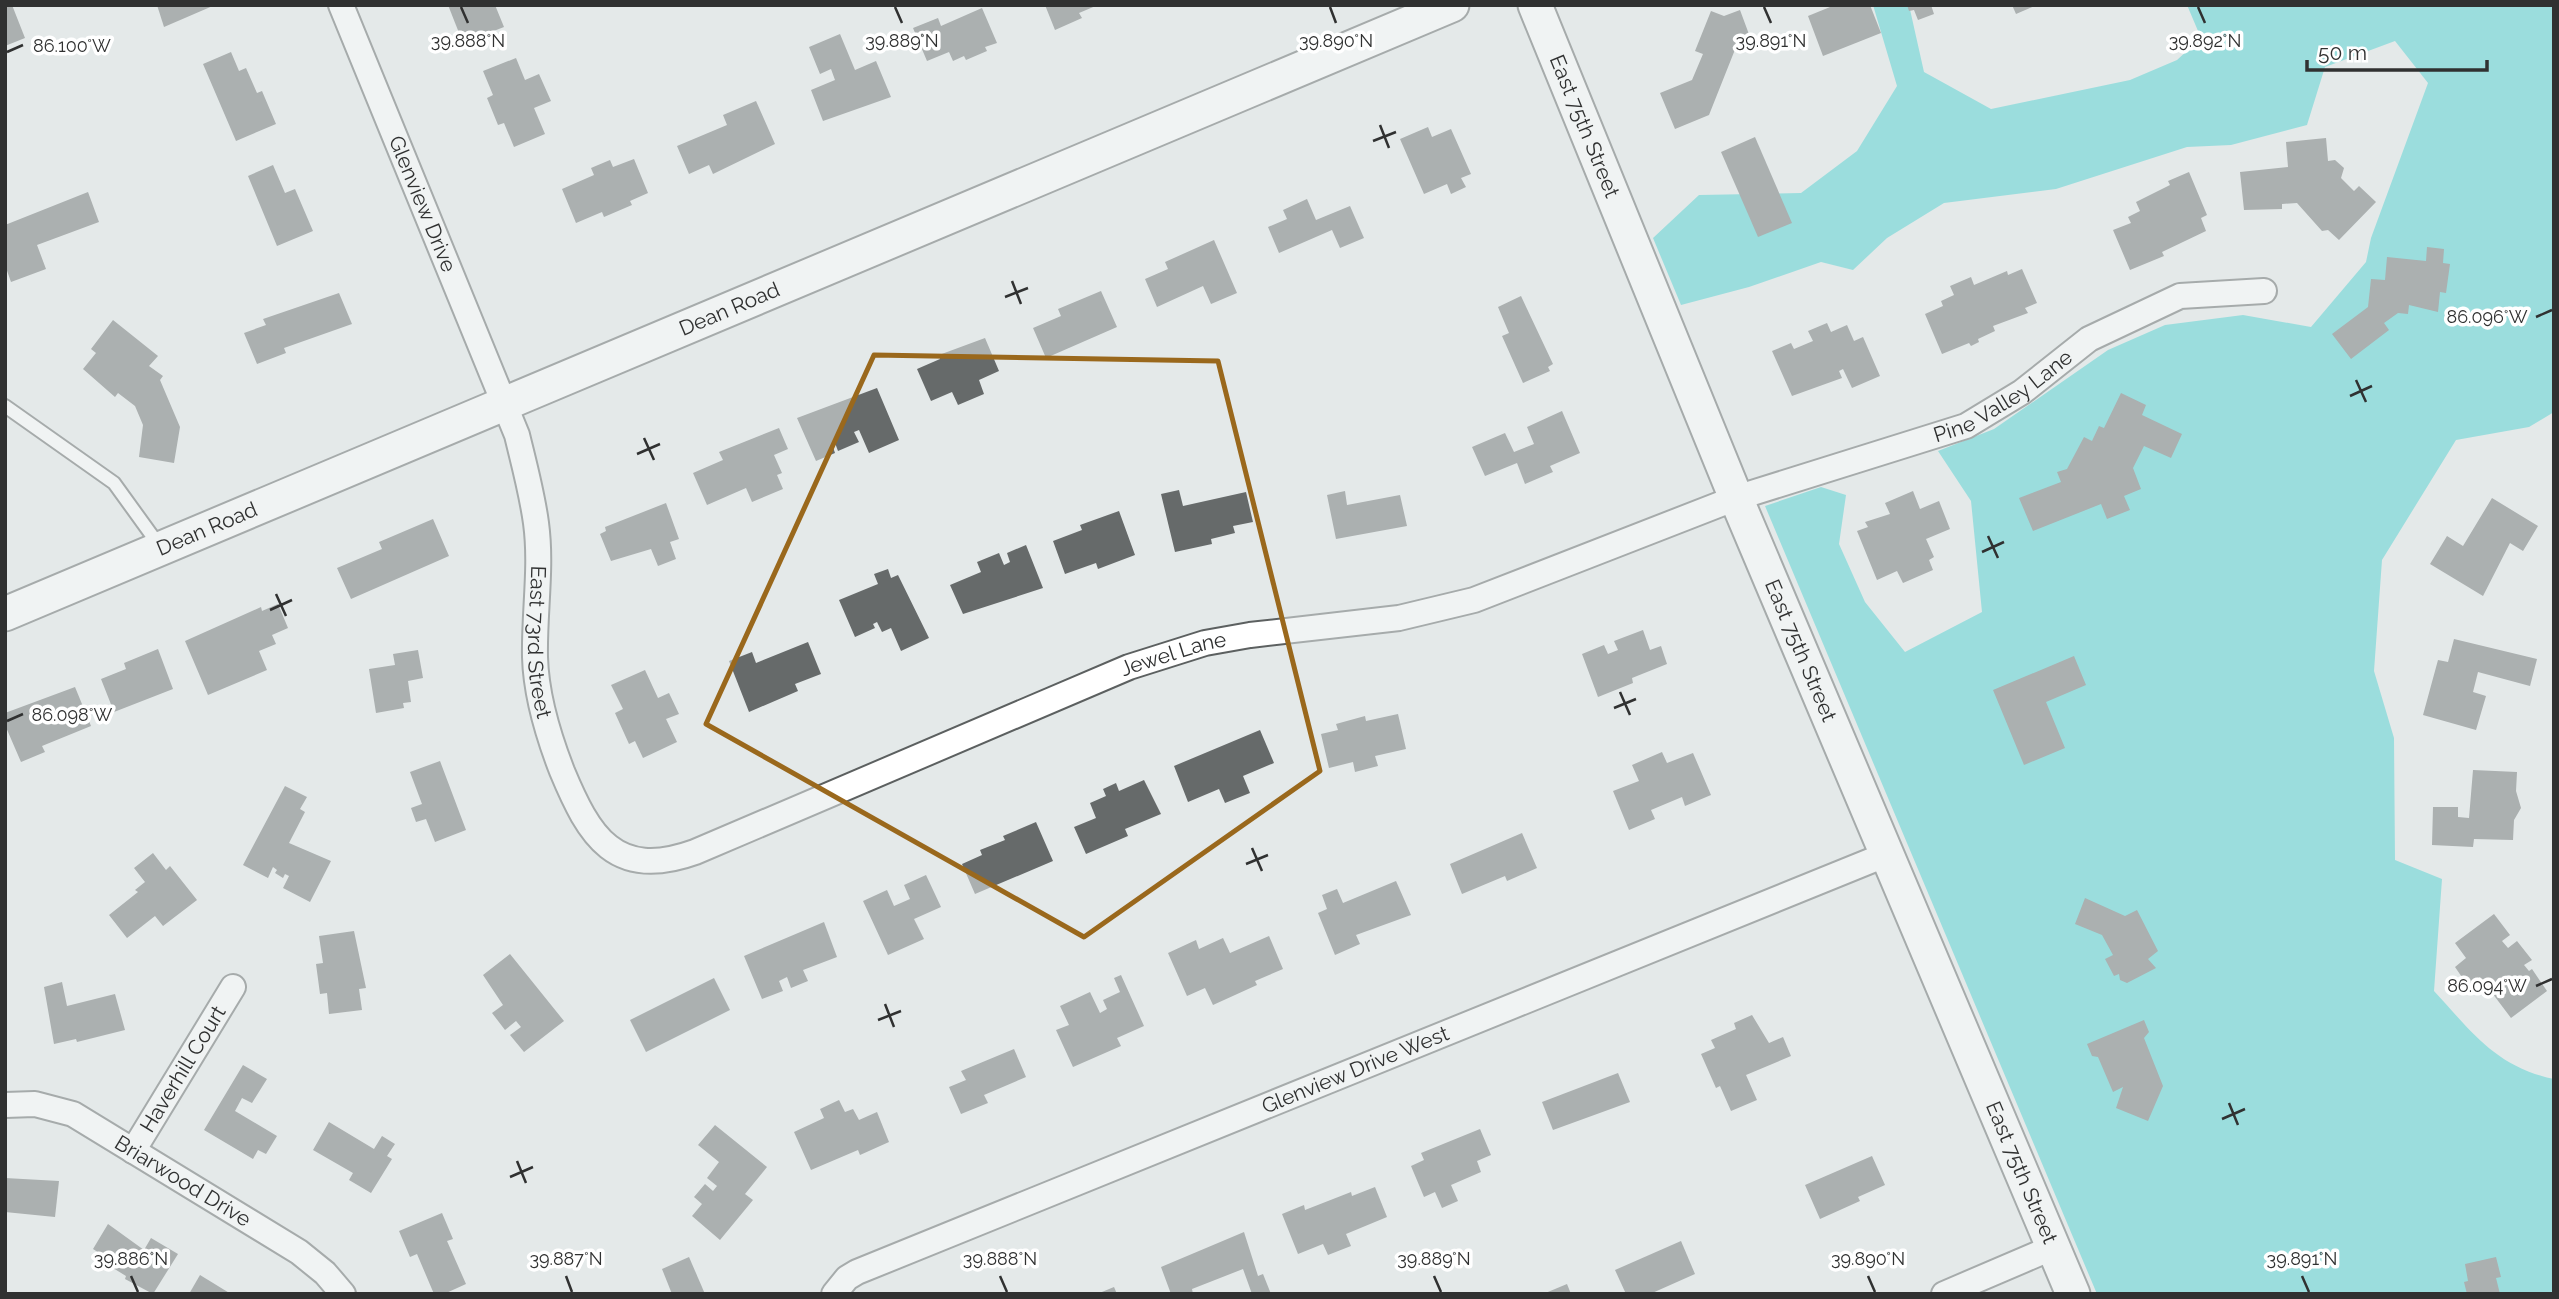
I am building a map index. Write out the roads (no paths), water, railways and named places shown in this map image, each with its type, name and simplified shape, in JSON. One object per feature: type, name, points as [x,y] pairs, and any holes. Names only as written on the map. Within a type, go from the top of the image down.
[{"type":"street","name":"Glenview Drive","points":[[341,5],[504,403]]},
{"type":"street","name":"Dean Road","points":[[5,614],[1452,5]]},
{"type":"street","name":"East 75th Street","points":[[1535,5],[1885,855],[2073,1294]]},
{"type":"street","name":"Pine Valley Lane","points":[[1736,498],[1966,426],[2022,392],[2089,339],[2180,296],[2264,291]]},
{"type":"street","name":"East 73rd Street","points":[[504,403],[527,467],[536,523],[538,557],[535,658],[552,745],[587,826],[606,845],[626,855]]},
{"type":"street","name":"Jewel Lane","points":[[626,855],[658,861],[695,852],[1116,672],[1171,652],[1250,635],[1377,622],[1453,607],[1506,589],[1736,498]]},
{"type":"street","name":"Glenview Drive West","points":[[834,1294],[847,1278],[857,1272],[1885,855]]},
{"type":"street","name":"Haverhill Court","points":[[133,1151],[233,987]]},
{"type":"street","name":"Briarwood Drive","points":[[5,1105],[35,1104],[57,1108],[78,1117],[299,1252],[326,1273],[343,1294]]},
{"type":"street","points":[[1944,1294],[2054,1247]]},
{"type":"lane","points":[[5,406],[114,484],[161,549]]}]
